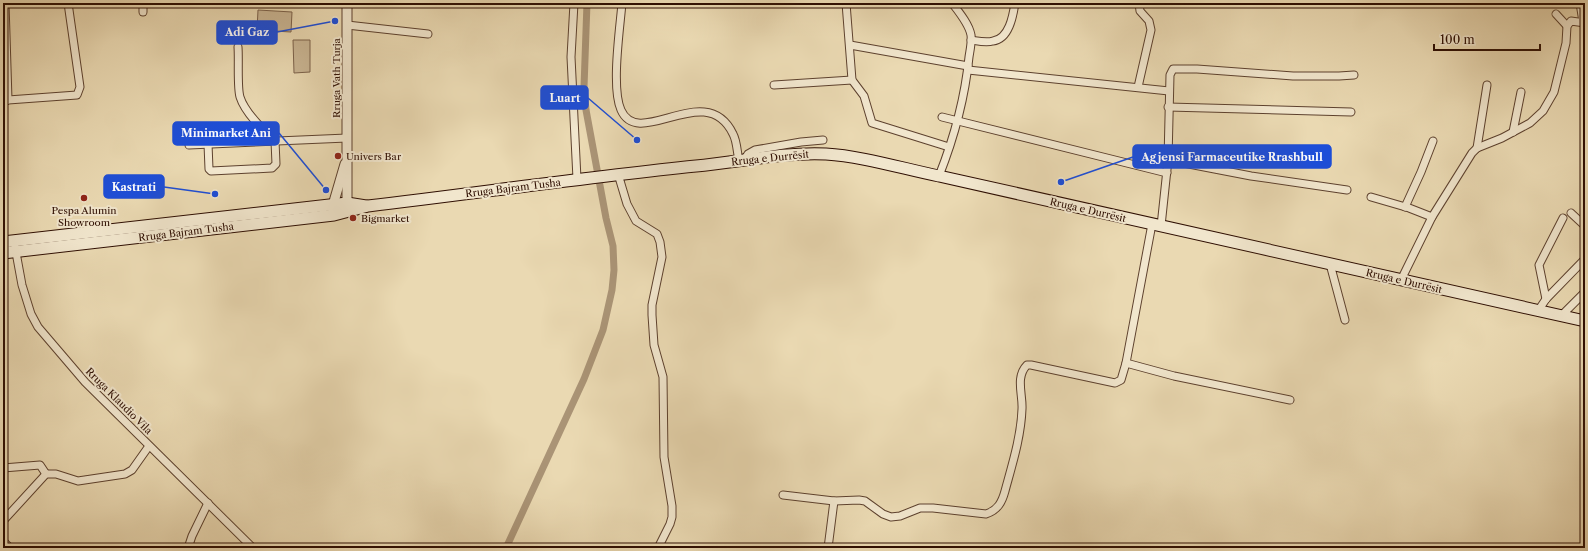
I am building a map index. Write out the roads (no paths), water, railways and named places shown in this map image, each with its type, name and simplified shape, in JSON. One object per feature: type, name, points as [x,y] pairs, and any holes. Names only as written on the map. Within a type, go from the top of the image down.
[{"type":"main road","name":"Rruga e Durrësit","points":[[581,179],[773,156],[827,154],[846,156],[1585,321]]},
{"type":"main road","name":"Rruga Bajram Tusha","points":[[3,253],[11,245],[337,211],[581,179]]},
{"type":"main road","name":"Rruga Bajram Tusha","points":[[337,211],[347,203],[368,206]]},
{"type":"street","points":[[4,8],[5,102],[77,95],[80,87],[68,3]]},
{"type":"street","points":[[143,3],[143,12]]},
{"type":"street","name":"Rruga Vath Turja","points":[[347,203],[348,3]]},
{"type":"street","points":[[574,3],[571,57],[581,179]]},
{"type":"street","points":[[622,3],[616,84],[621,110],[630,121],[637,124],[648,123],[702,111],[715,115],[726,123],[733,134],[742,160],[755,150],[801,142],[823,140]]},
{"type":"street","points":[[846,3],[852,80],[864,96],[871,120],[875,125],[949,147]]},
{"type":"street","points":[[939,176],[957,121],[968,68],[971,40],[970,32],[952,3]]},
{"type":"street","points":[[971,40],[987,42],[995,41],[1001,38],[1008,29],[1014,12],[1014,3]]},
{"type":"street","points":[[1138,3],[1140,10],[1149,21],[1151,30],[1138,87]]},
{"type":"street","points":[[1477,148],[1530,123],[1540,114],[1549,102],[1554,92],[1566,43],[1567,26],[1571,21],[1584,22],[1580,3]]},
{"type":"street","points":[[1556,14],[1567,26]]},
{"type":"street","points":[[347,25],[428,34]]},
{"type":"street","points":[[850,45],[968,68],[1169,91]]},
{"type":"street","points":[[208,144],[209,169],[213,172],[274,167],[276,164],[275,141],[259,126],[244,105],[240,96],[238,47]]},
{"type":"street","points":[[783,495],[834,501],[865,501],[883,514],[892,517],[900,516],[920,508],[986,514],[993,512],[1002,500],[1005,491],[1019,432],[1022,408],[1020,387],[1023,369],[1027,365],[1031,365],[1115,383],[1120,380],[1126,363],[1167,173],[1168,107],[1171,72],[1176,68],[1293,76],[1354,75]]},
{"type":"street","points":[[774,85],[852,80]]},
{"type":"street","points":[[1401,280],[1432,217],[1477,148],[1487,86]]},
{"type":"street","points":[[1513,132],[1521,92]]},
{"type":"street","points":[[1168,107],[1351,112]]},
{"type":"street","points":[[942,117],[1167,173]]},
{"type":"street","points":[[189,145],[347,138]]},
{"type":"street","points":[[1405,207],[1433,141]]},
{"type":"street","name":"Rruga Vath Turja","points":[[337,211],[348,153]]},
{"type":"street","points":[[1168,160],[1251,176],[1348,190]]},
{"type":"street","points":[[616,175],[627,204],[636,221],[657,234],[662,256],[652,305],[652,315],[654,345],[663,377],[664,457],[672,506],[670,524],[658,548]]},
{"type":"street","points":[[1370,197],[1405,207],[1432,217]]},
{"type":"street","points":[[1571,212],[1585,226]]},
{"type":"street","points":[[1546,299],[1539,265],[1563,218]]},
{"type":"street","name":"Rruga Klaudio Vila","points":[[11,245],[31,314],[38,327],[85,382],[253,548]]},
{"type":"street","points":[[1538,311],[1546,299],[1585,259]]},
{"type":"street","points":[[1330,264],[1345,320]]},
{"type":"street","points":[[1561,316],[1585,292]]},
{"type":"street","points":[[1126,363],[1174,376],[1290,400]]},
{"type":"street","points":[[3,521],[46,474],[56,474],[78,481],[125,474],[132,470],[149,446]]},
{"type":"street","points":[[3,468],[40,465],[46,474]]},
{"type":"street","points":[[828,548],[834,501]]},
{"type":"street","points":[[188,548],[192,536],[208,503]]},
{"type":"street","points":[[3,541],[10,548]]},
{"type":"waterway","points":[[506,548],[584,379],[603,330],[612,290],[614,270],[613,246],[606,218],[586,110],[584,87],[587,3]]},
{"type":"place","name":"Adi Gaz","points":[[335,21]]},
{"type":"place","name":"Luart","points":[[637,140]]},
{"type":"place","name":"Univers Bar","points":[[338,156]]},
{"type":"place","name":"Agjensi Farmaceutike Rrashbull","points":[[1061,182]]},
{"type":"place","name":"Minimarket Ani","points":[[326,190]]},
{"type":"place","name":"Kastrati","points":[[215,194]]},
{"type":"place","name":"Pespa Alumin Showroom","points":[[84,198]]},
{"type":"place","name":"Bigmarket","points":[[353,218]]}]
